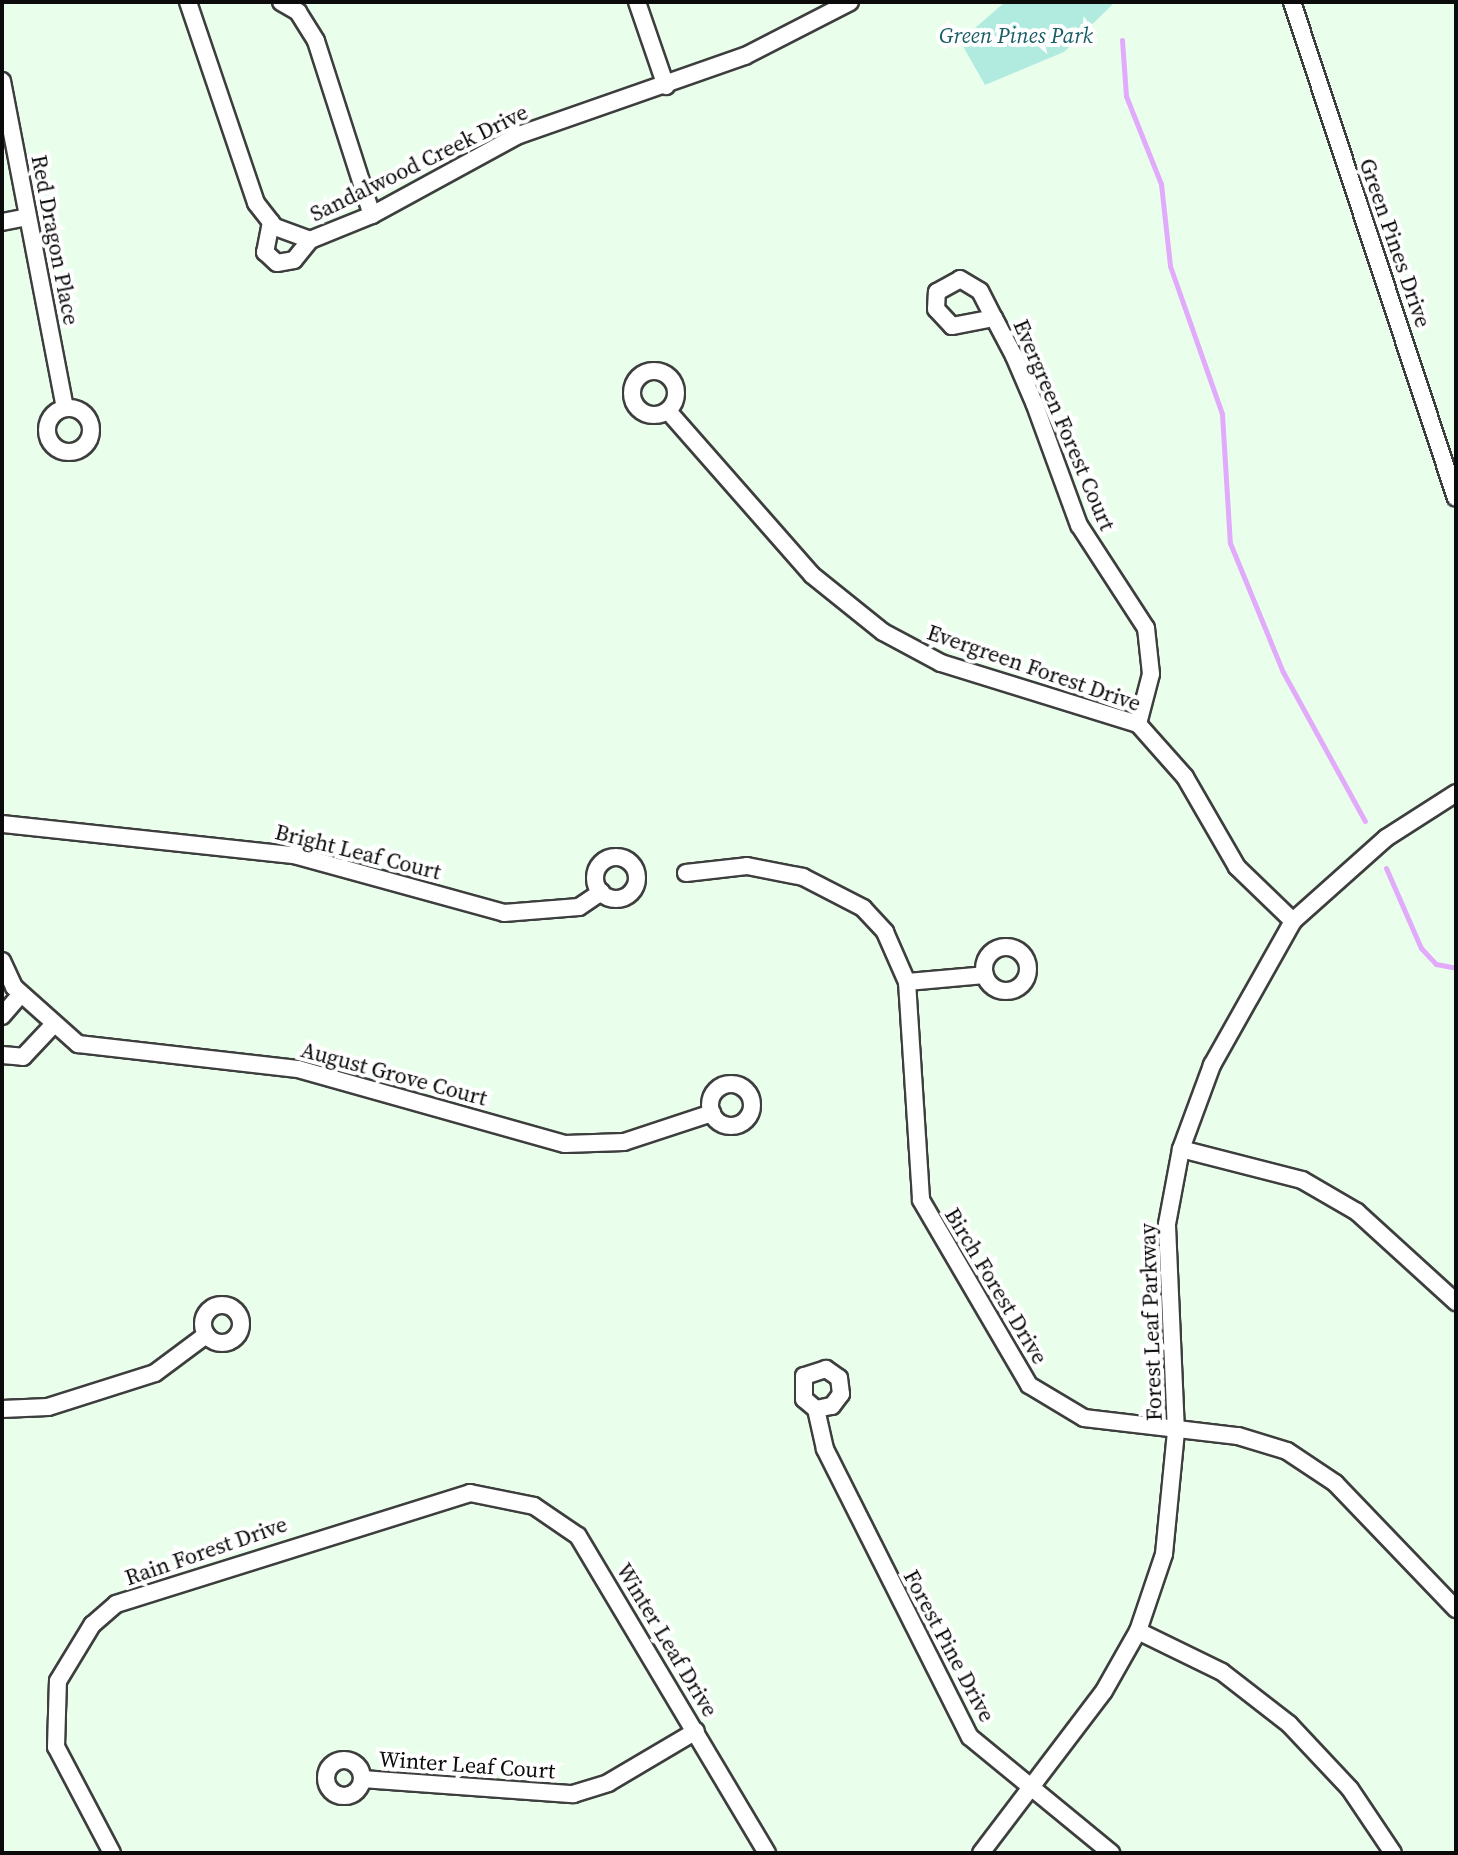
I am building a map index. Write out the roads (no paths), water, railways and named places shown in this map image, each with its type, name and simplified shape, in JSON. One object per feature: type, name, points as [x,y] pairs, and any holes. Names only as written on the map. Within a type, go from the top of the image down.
[{"type":"street","points":[[188,2],[256,203],[271,222],[265,252],[273,262],[294,260],[310,240]]},
{"type":"street","points":[[281,2],[298,12],[316,41],[372,215]]},
{"type":"street","points":[[637,2],[666,86]]},
{"type":"street","name":"Sandalwood Creek Drive","points":[[271,222],[310,240],[372,215],[519,135],[666,86],[815,25],[850,2]]},
{"type":"street","name":"Green Pines Drive","points":[[1292,2],[1456,498]]},
{"type":"street","name":"Red Dragon Place","points":[[2,81],[65,408]]},
{"type":"street","points":[[2,222],[27,217]]},
{"type":"street","name":"Evergreen Forest Court","points":[[994,318],[1079,525],[1146,628],[1151,674],[1138,724]]},
{"type":"street","name":"Evergreen Forest Drive","points":[[668,411],[812,575],[871,625],[941,663],[1138,724],[1185,777],[1237,867],[1293,921]]},
{"type":"street","name":"Forest Leaf Parkway","points":[[981,1853],[1031,1790],[1138,1631],[1167,1543],[1176,1432],[1167,1224],[1181,1149],[1226,1037],[1293,921],[1386,838],[1456,793]]},
{"type":"street","name":"Bright Leaf Court","points":[[2,824],[294,855],[504,913],[579,907],[601,892]]},
{"type":"street","name":"Birch Forest Drive","points":[[686,873],[747,866],[830,887],[875,919],[907,982],[921,1200],[991,1328],[1029,1385],[1064,1410],[1176,1432],[1265,1441],[1304,1460],[1456,1609]]},
{"type":"street","name":"August Grove Court","points":[[2,961],[21,994],[78,1044],[298,1069],[565,1144],[624,1142],[712,1113]]},
{"type":"street","points":[[907,982],[985,975]]},
{"type":"street","points":[[2,1016],[21,994]]},
{"type":"street","points":[[2,1055],[23,1057],[53,1025]]},
{"type":"street","points":[[1181,1149],[1302,1180],[1357,1212],[1456,1302]]},
{"type":"street","points":[[2,1409],[48,1407],[155,1373],[206,1335]]},
{"type":"street","name":"Forest Pine Drive","points":[[816,1409],[825,1449],[953,1709],[993,1760],[1111,1853]]},
{"type":"street","name":"Winter Leaf Drive","points":[[491,1493],[534,1506],[578,1536],[767,1853]]},
{"type":"street","name":"Rain Forest Drive","points":[[111,1853],[56,1747],[58,1681],[92,1625],[116,1604],[294,1544],[451,1494],[491,1493]]},
{"type":"street","points":[[1138,1631],[1222,1672],[1289,1724],[1350,1789],[1393,1853]]},
{"type":"street","name":"Winter Leaf Court","points":[[362,1779],[573,1794],[608,1783],[696,1731]]},
{"type":"waterway","points":[[1122,40],[1126,96],[1161,184],[1170,266],[1222,414],[1230,543],[1283,672],[1365,821]]},
{"type":"waterway","points":[[1386,868],[1421,948],[1436,964],[1456,968]]},
{"type":"park label","name":"Green Pines Park","points":[[1016,36]]}]
